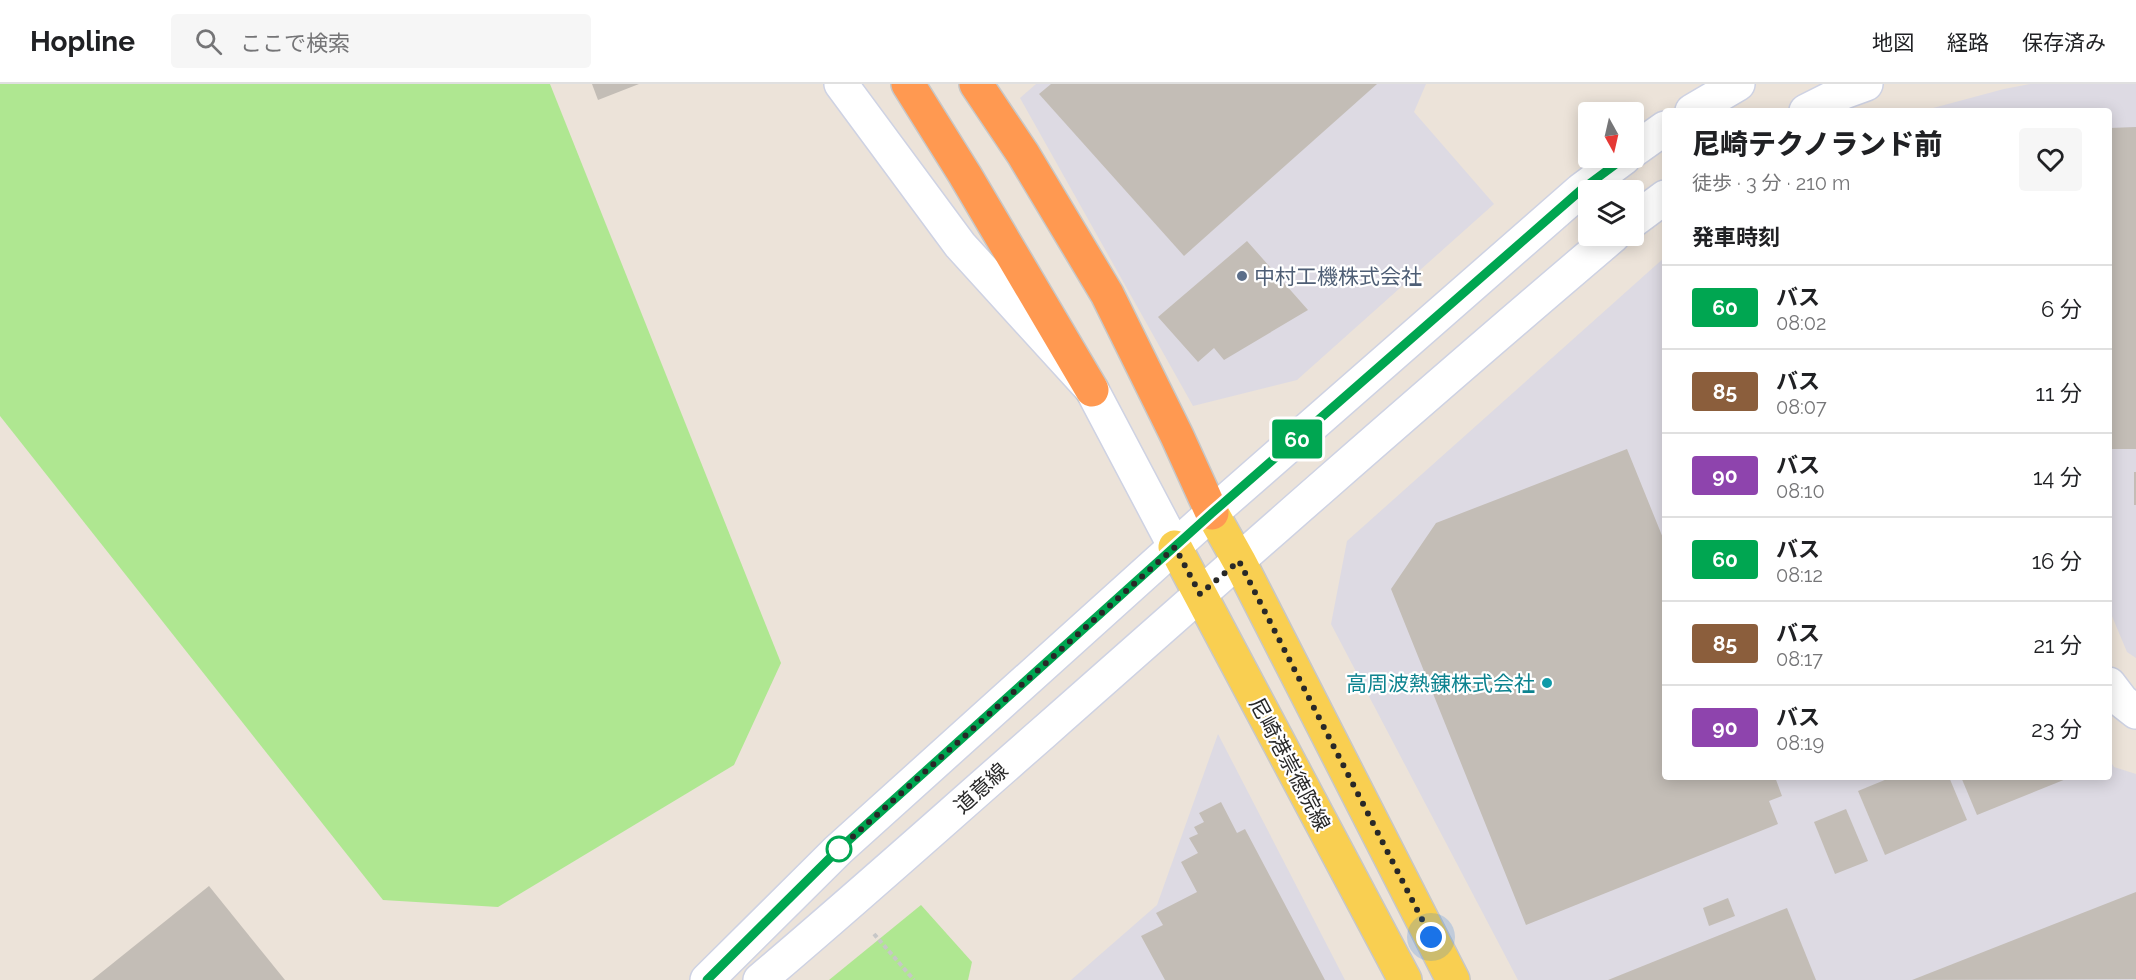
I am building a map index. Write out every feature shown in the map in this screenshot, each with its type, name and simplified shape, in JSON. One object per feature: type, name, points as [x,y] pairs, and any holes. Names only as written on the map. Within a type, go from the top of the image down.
[{"type":"highway","points":[[908,84],[965,175],[1092,390]]},
{"type":"highway","points":[[976,84],[1023,154],[1107,294],[1212,513]]},
{"type":"main road","points":[[1212,513],[1239,561],[1453,980]]},
{"type":"main road","name":"尼崎港崇徳院線","points":[[1175,547],[1406,980]]},
{"type":"street","points":[[841,84],[960,245],[1092,390],[1175,547]]},
{"type":"street","points":[[1697,108],[1738,84]]},
{"type":"street","points":[[1814,108],[1851,93]]},
{"type":"street","points":[[1644,143],[1662,130]]},
{"type":"street","points":[[707,980],[838,850],[1212,513],[1581,190],[1611,168]]},
{"type":"street","points":[[1644,213],[1662,199]]},
{"type":"street","name":"道意線","points":[[759,980],[863,893],[1492,338],[1601,246]]},
{"type":"street","points":[[2112,688],[2136,712]]},
{"type":"path","points":[[874,934],[914,980]]},
{"type":"shaded area","points":[[1036,84],[1426,84],[1414,112],[1494,204],[1297,380],[1193,406],[1020,98]]},
{"type":"shaded area","points":[[2030,84],[2136,84],[2136,658],[2127,652],[2112,616],[2112,108],[1933,108]]},
{"type":"shaded area","name":"高周波熱錬株式会社","points":[[1662,260],[1662,780],[2112,780],[2112,764],[2114,767],[2136,774],[2136,980],[1518,980],[1331,624],[1347,541]]},
{"type":"shaded area","points":[[1218,734],[1345,980],[1071,980],[1157,905]]},
{"type":"green space","points":[[0,84],[550,84],[781,663],[734,765],[498,907],[383,900],[0,416]]},
{"type":"green space","points":[[921,905],[972,962],[968,980],[829,980]]},
{"type":"building","points":[[592,84],[639,84],[598,100]]},
{"type":"building","points":[[1051,84],[1377,84],[1184,256],[1039,94]]},
{"type":"building","points":[[2136,127],[2136,449],[2112,449],[2112,128]]},
{"type":"building","name":"中村工機株式会社","points":[[1247,241],[1308,310],[1224,360],[1214,348],[1198,362],[1158,317]]},
{"type":"building","name":"高周波熱錬株式会社","points":[[1627,449],[1662,536],[1662,780],[1776,780],[1782,796],[1769,801],[1778,824],[1526,925],[1391,589],[1436,523]]},
{"type":"building","points":[[2134,472],[2136,472],[2136,505],[2134,505]]},
{"type":"building","points":[[1885,780],[1950,780],[1967,820],[1885,855],[1858,791]]},
{"type":"building","points":[[1962,780],[2064,780],[1977,815]]},
{"type":"building","points":[[1221,802],[1237,833],[1245,829],[1325,980],[1165,980],[1141,936],[1163,925],[1156,913],[1197,892],[1181,862],[1198,853],[1189,838],[1198,834],[1194,827],[1204,822],[1199,813]]},
{"type":"building","points":[[1846,809],[1868,861],[1835,874],[1814,822]]},
{"type":"building","points":[[209,886],[285,980],[92,980]]},
{"type":"building","points":[[2136,892],[2136,979],[1912,980]]},
{"type":"building","points":[[1728,898],[1735,916],[1709,926],[1703,908]]},
{"type":"building","points":[[1787,908],[1816,980],[1608,980]]},
{"type":"bus line","name":"60","points":[[707,980],[838,850],[1212,513],[1581,190],[1611,168]]},
{"type":"place","name":"中村工機株式会社","points":[[1242,276]]},
{"type":"place","name":"高周波熱錬株式会社","points":[[1547,683]]},
{"type":"route","points":[[839,849],[1175,547],[1200,594],[1239,561],[1431,937]]}]
